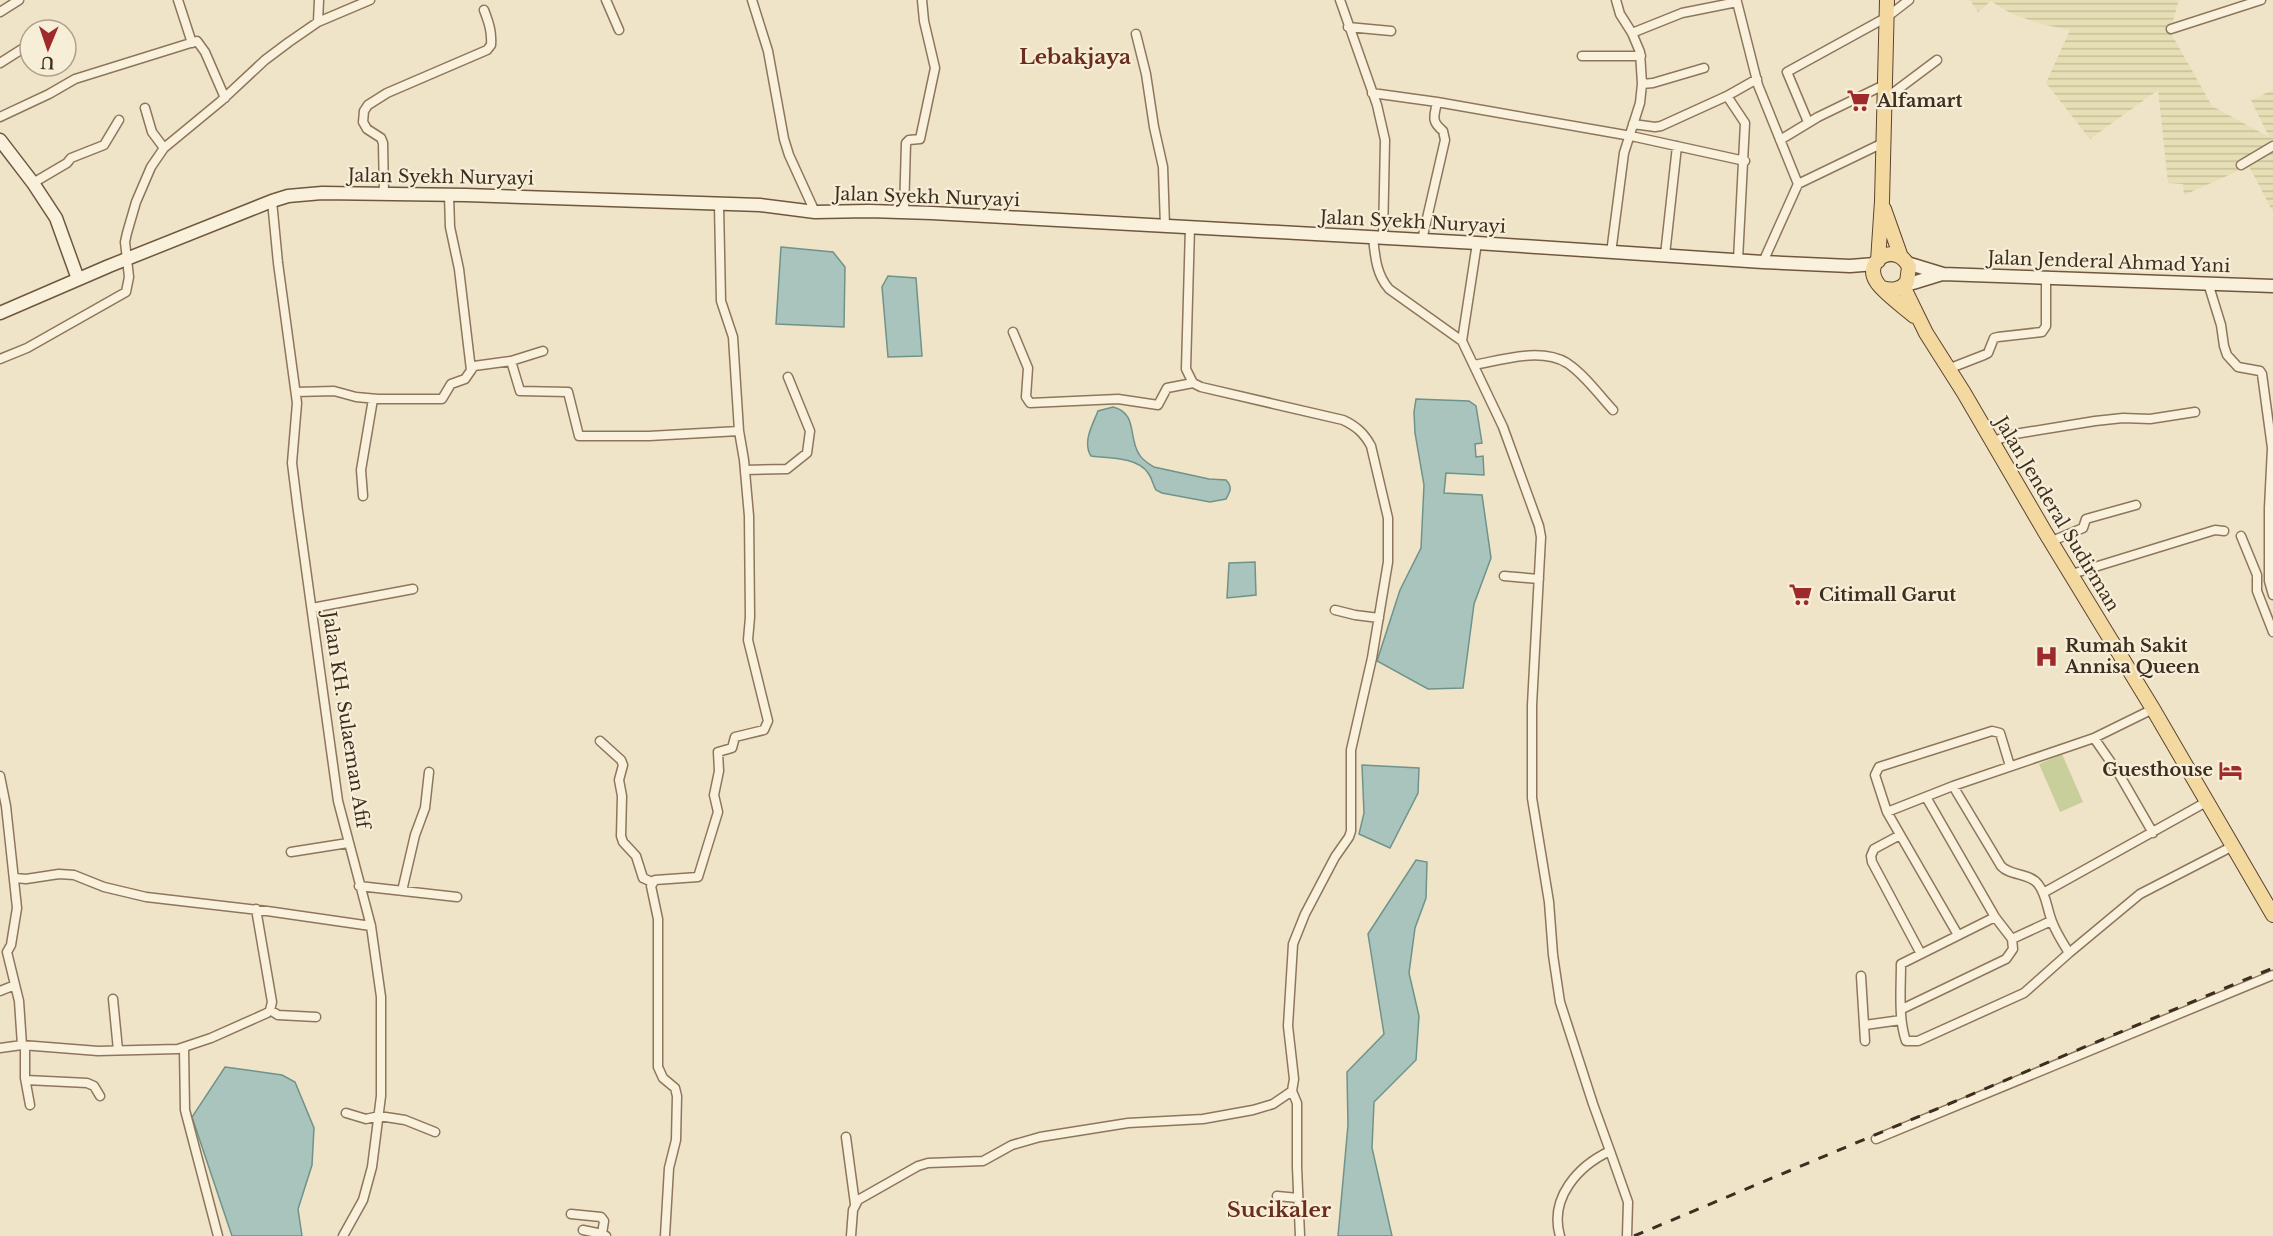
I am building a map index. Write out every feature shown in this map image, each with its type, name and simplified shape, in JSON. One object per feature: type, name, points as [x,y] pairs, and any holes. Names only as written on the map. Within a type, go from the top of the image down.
[{"type":"main road","points":[[1879,284],[1873,269],[1876,262],[1882,201],[1887,0]]},
{"type":"main road","points":[[0,140],[57,218],[78,279]]},
{"type":"main road","name":"Jalan Syekh Nuryayi","points":[[0,313],[125,259],[272,201],[303,194],[449,195],[759,205],[815,212],[904,212],[1477,243],[1763,262],[1850,266],[1876,262]]},
{"type":"main road","points":[[1850,266],[1893,290],[1903,286],[1909,278],[1882,201]]},
{"type":"main road","points":[[1876,262],[1886,255],[1904,260]]},
{"type":"main road","name":"Jalan Jenderal Ahmad Yani","points":[[1904,260],[1943,274]]},
{"type":"main road","name":"Jalan Jenderal Ahmad Yani","points":[[1903,286],[1943,274],[2273,286]]},
{"type":"main road","name":"Jalan Jenderal Sudirman","points":[[1879,284],[1918,319]]},
{"type":"main road","name":"Jalan Jenderal Sudirman","points":[[1903,286],[1918,319],[2208,801],[2273,915]]},
{"type":"street","points":[[0,12],[19,0]]},
{"type":"street","points":[[178,0],[192,43]]},
{"type":"street","points":[[0,359],[27,348],[126,292],[129,277],[125,259],[126,237],[136,202],[160,143],[318,19],[370,0]]},
{"type":"street","points":[[606,0],[619,30]]},
{"type":"street","points":[[752,0],[768,51],[784,139],[815,212]]},
{"type":"street","points":[[904,212],[906,143],[920,139],[935,68],[924,21],[922,0]]},
{"type":"street","points":[[1340,0],[1379,112],[1385,145],[1377,264],[1383,282],[1389,289],[1462,341],[1503,427],[1539,526],[1541,537],[1533,705],[1532,798],[1549,902],[1553,955],[1560,1002],[1628,1202],[1627,1236]]},
{"type":"street","points":[[1611,253],[1624,153],[1640,103],[1641,84],[1641,56],[1632,33],[1620,14],[1616,0]]},
{"type":"street","points":[[1808,123],[1787,72],[1887,17],[1909,0]]},
{"type":"street","points":[[2171,28],[2261,0]]},
{"type":"street","points":[[318,19],[319,2]]},
{"type":"street","points":[[1632,33],[1682,13],[1737,2],[1757,79],[1798,184]]},
{"type":"street","points":[[384,194],[383,142],[381,138],[367,129],[363,122],[364,111],[368,105],[387,93],[487,50],[491,45],[491,38],[490,26],[484,10]]},
{"type":"street","points":[[1348,27],[1391,31]]},
{"type":"street","points":[[1136,34],[1146,74],[1163,167],[1165,226]]},
{"type":"street","points":[[0,117],[50,94],[75,79],[197,41],[200,43],[223,95]]},
{"type":"street","points":[[0,63],[18,52]]},
{"type":"street","points":[[1582,56],[1641,56]]},
{"type":"street","points":[[1885,99],[1937,60]]},
{"type":"street","points":[[1641,84],[1653,83],[1704,68]]},
{"type":"street","points":[[1633,124],[1661,126],[1727,96],[1757,79]]},
{"type":"street","points":[[1780,140],[1808,123],[1886,84]]},
{"type":"street","points":[[1372,93],[1631,136],[1745,161]]},
{"type":"street","points":[[1727,96],[1745,123],[1745,161],[1738,260]]},
{"type":"street","points":[[1422,240],[1445,140],[1443,131],[1435,125],[1437,102]]},
{"type":"street","points":[[145,108],[160,143]]},
{"type":"street","points":[[33,183],[67,163],[71,158],[104,145],[118,120]]},
{"type":"street","points":[[1763,262],[1798,184],[1883,143]]},
{"type":"street","points":[[1665,255],[1677,146]]},
{"type":"street","points":[[2241,165],[2273,146]]},
{"type":"street","points":[[449,195],[450,227],[459,269],[471,370]]},
{"type":"street","name":"Jalan KH. Sulaeman Afif","points":[[272,201],[297,403],[292,464],[338,801],[371,926],[381,997],[381,1096],[372,1167],[363,1200],[343,1236]]},
{"type":"street","points":[[600,741],[621,760],[623,765],[619,780],[622,796],[621,836],[623,842],[636,856],[644,878],[652,882],[667,878],[697,878],[718,812],[714,795],[718,752],[732,748],[735,737],[761,731],[767,727],[766,712],[748,640],[750,617],[749,522],[739,431],[733,337],[721,301],[719,205]]},
{"type":"street","points":[[1190,228],[1186,369],[1193,383],[1201,387],[1353,424],[1367,439],[1374,457],[1388,518],[1388,562],[1379,618],[1351,750],[1351,831],[1305,914],[1293,944],[1288,1026],[1294,1079],[1292,1090],[1298,1103],[1300,1236]]},
{"type":"street","points":[[1462,341],[1477,243]]},
{"type":"street","points":[[1948,369],[1988,353],[1994,338],[2042,332],[2046,326],[2046,276]]},
{"type":"street","points":[[2208,283],[2221,325],[2227,355],[2238,367],[2260,371],[2262,374],[2272,448],[2269,581],[2273,596]]},
{"type":"street","points":[[1013,332],[1028,368],[1026,397],[1030,403],[1118,399],[1158,405],[1167,388],[1193,383]]},
{"type":"street","points":[[296,392],[323,390],[373,399],[442,399],[451,384],[463,380],[474,366],[511,361],[543,351]]},
{"type":"street","points":[[1474,365],[1518,357],[1555,358],[1571,366],[1613,410]]},
{"type":"street","points":[[511,361],[520,391],[568,392],[579,436],[649,436],[739,431]]},
{"type":"street","points":[[745,470],[787,469],[807,453],[810,431],[788,378]]},
{"type":"street","points":[[363,496],[360,481],[361,470],[373,399]]},
{"type":"street","points":[[1993,441],[2014,434],[2095,421],[2122,418],[2150,419],[2195,412]]},
{"type":"street","points":[[2052,541],[2083,528],[2086,519],[2136,505]]},
{"type":"street","points":[[2072,574],[2215,530],[2224,531]]},
{"type":"street","points":[[2241,536],[2258,575],[2258,592],[2273,632]]},
{"type":"street","points":[[1504,576],[1539,579]]},
{"type":"street","points":[[312,608],[413,589]]},
{"type":"street","points":[[1335,610],[1379,618]]},
{"type":"street","points":[[1887,812],[1953,786],[2094,738],[2153,709]]},
{"type":"street","points":[[1958,935],[1887,812],[1875,775],[1879,767],[1992,731],[2000,733],[2010,766]]},
{"type":"street","points":[[2094,738],[2119,774],[2153,833]]},
{"type":"street","points":[[402,891],[415,835],[425,808],[429,772]]},
{"type":"street","points":[[0,776],[6,806],[17,908],[11,945],[7,952],[19,1001],[30,1105]]},
{"type":"street","points":[[1953,786],[2001,866],[2005,870],[2034,880],[2043,893],[2051,921],[2069,953]]},
{"type":"street","points":[[1902,1009],[2006,959],[2013,949],[2012,939],[1995,917],[1926,797]]},
{"type":"street","points":[[2043,893],[2208,801]]},
{"type":"street","points":[[1900,836],[1874,849],[1871,856],[1872,862],[1921,954]]},
{"type":"street","points":[[291,852],[348,843]]},
{"type":"street","points":[[1995,917],[1901,964],[1901,1020],[1906,1041],[1918,1041],[2024,993],[2140,894],[2233,846]]},
{"type":"street","points":[[15,878],[74,875],[104,888],[146,897],[255,909],[371,926]]},
{"type":"street","points":[[652,882],[658,918],[658,1067],[663,1078],[675,1088],[677,1096],[676,1140],[669,1168],[665,1236]]},
{"type":"street","points":[[359,886],[458,897]]},
{"type":"street","points":[[0,1048],[23,1045],[118,1050],[184,1048],[248,1023],[270,1010],[272,998],[255,909]]},
{"type":"street","points":[[2012,939],[2051,921]]},
{"type":"street","points":[[1876,1139],[2273,975]]},
{"type":"street","points":[[1861,976],[1865,1041]]},
{"type":"street","points":[[0,991],[15,986]]},
{"type":"street","points":[[113,999],[118,1050]]},
{"type":"street","points":[[270,1010],[278,1015],[316,1017]]},
{"type":"street","points":[[1865,1025],[1901,1020]]},
{"type":"street","points":[[184,1048],[185,1110],[218,1236]]},
{"type":"street","points":[[26,1080],[87,1083],[94,1086],[100,1096]]},
{"type":"street","points":[[855,1204],[893,1179],[928,1163],[983,1161],[1012,1145],[1040,1137],[1128,1123],[1203,1119],[1253,1110],[1273,1104],[1292,1090]]},
{"type":"street","points":[[346,1113],[366,1119],[379,1116],[416,1123],[435,1132]]},
{"type":"street","points":[[846,1137],[855,1204],[852,1236]]},
{"type":"street","points":[[1560,1236],[1558,1209],[1570,1181],[1596,1158],[1610,1151]]},
{"type":"street","points":[[1277,1196],[1298,1198]]},
{"type":"street","points":[[571,1214],[601,1217],[604,1221],[604,1235],[583,1230]]},
{"type":"shaded area","points":[[1970,0],[2179,0],[2171,28],[2172,35],[2212,106],[2269,137],[2251,100],[2273,90],[2273,212],[2249,166],[2184,195],[2183,184],[2168,183],[2158,90],[2090,139],[2046,83],[2070,30],[2041,24],[2010,13],[1991,1],[1978,12]]},
{"type":"green space","points":[[2062,754],[2083,802],[2060,812],[2039,764]]},
{"type":"water","points":[[781,247],[833,252],[845,267],[844,327],[776,324]]},
{"type":"water","points":[[888,276],[916,278],[922,356],[888,357],[882,287]]},
{"type":"water","points":[[1416,399],[1469,401],[1476,406],[1482,443],[1475,444],[1476,457],[1483,456],[1484,475],[1446,473],[1444,493],[1482,495],[1491,558],[1474,604],[1463,688],[1428,689],[1377,661],[1400,590],[1421,548],[1424,485],[1415,433]]},
{"type":"water","points":[[1113,407],[1121,410],[1129,420],[1136,448],[1146,462],[1154,467],[1209,479],[1226,480],[1230,492],[1226,499],[1210,502],[1162,493],[1156,490],[1151,477],[1137,464],[1122,459],[1091,456],[1088,439],[1098,411]]},
{"type":"water","points":[[1255,562],[1256,595],[1227,598],[1229,563]]},
{"type":"water","points":[[1362,765],[1419,768],[1418,793],[1390,848],[1359,834],[1364,813]]},
{"type":"water","points":[[1416,860],[1427,862],[1426,898],[1415,928],[1409,973],[1419,1016],[1416,1060],[1374,1102],[1372,1148],[1392,1236],[1338,1236],[1348,1125],[1347,1072],[1384,1034],[1368,934]]},
{"type":"water","points":[[225,1067],[282,1075],[295,1082],[314,1128],[312,1165],[298,1209],[302,1236],[232,1236],[192,1117]]},
{"type":"railway","points":[[1634,1236],[2273,968]]},
{"type":"place","name":"Alfamart","points":[[1859,101]]},
{"type":"place","name":"Citimall Garut","points":[[1801,595]]},
{"type":"place","name":"Rumah Sakit Annisa Queen","points":[[2047,656]]},
{"type":"place","name":"Guesthouse","points":[[2231,770]]},
{"type":"district","name":"Lebakjaya","points":[[1075,57]]},
{"type":"district","name":"Sucikaler","points":[[1279,1210]]}]
